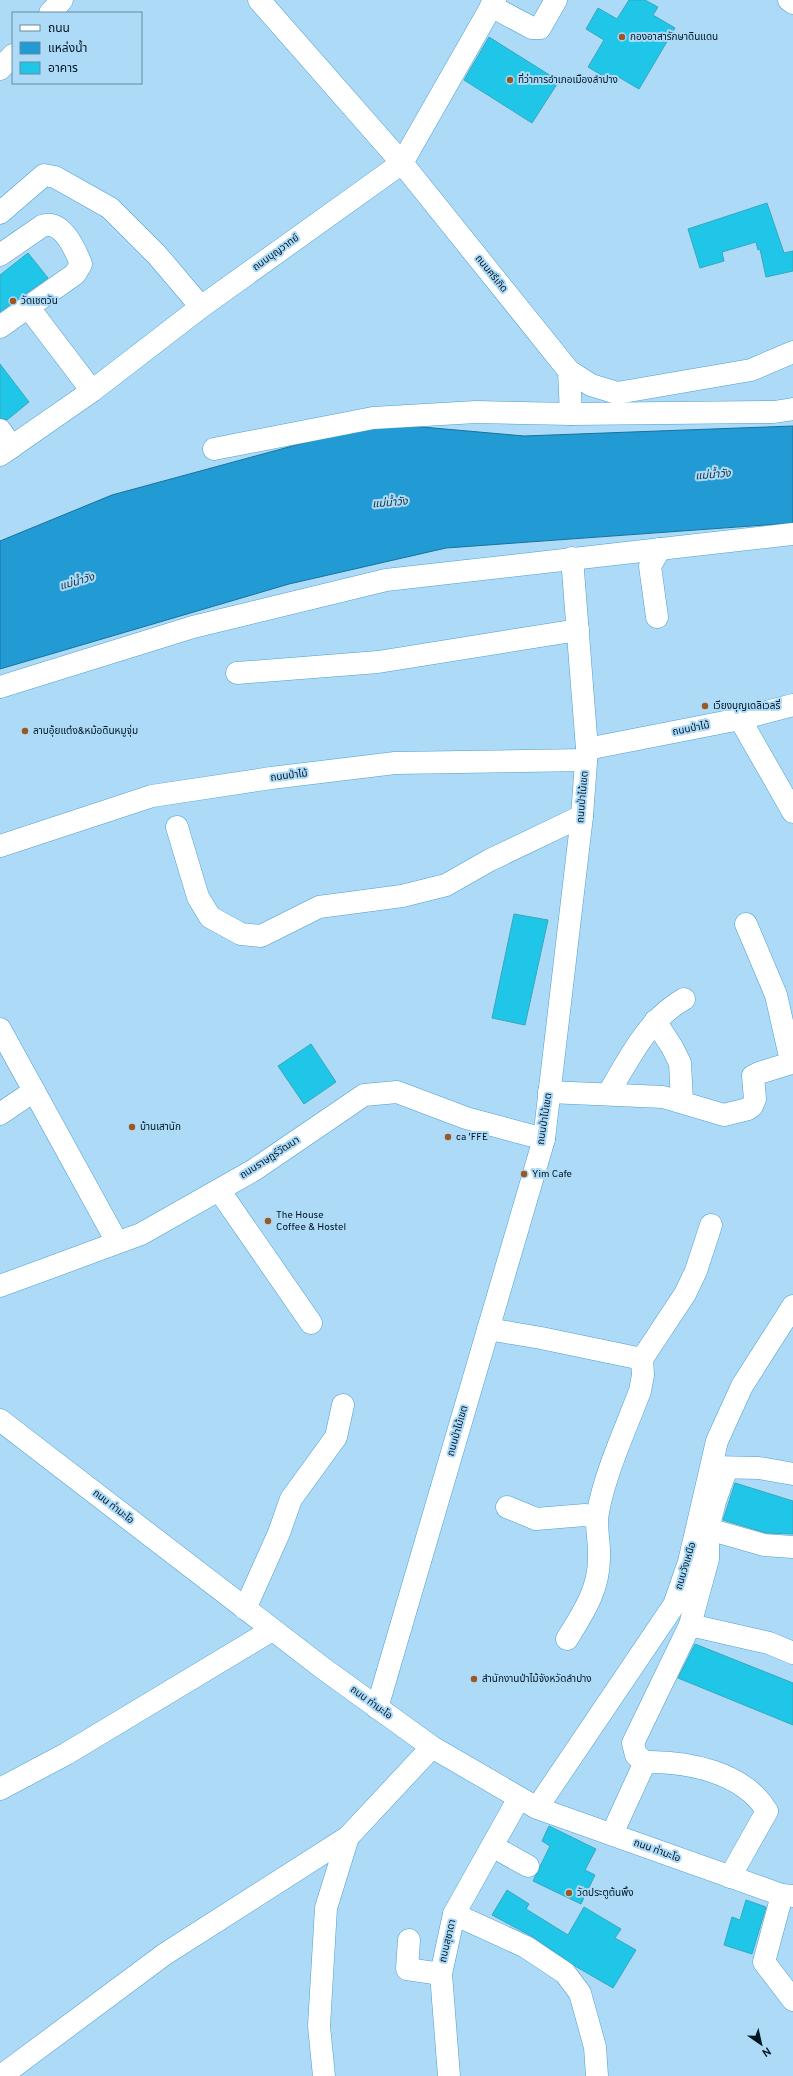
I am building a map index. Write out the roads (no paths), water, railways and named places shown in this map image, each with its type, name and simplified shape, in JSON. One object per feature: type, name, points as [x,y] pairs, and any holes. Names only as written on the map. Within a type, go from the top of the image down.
[{"type":"street","points":[[51,12],[62,0]]},
{"type":"street","name":"ถนนศรีเกิด","points":[[259,0],[402,163],[569,371],[591,385],[617,393],[751,370],[793,352]]},
{"type":"street","points":[[493,3],[532,28],[540,28],[556,0]]},
{"type":"street","points":[[789,0],[793,3]]},
{"type":"street","name":"ถนนบุญวาทย์","points":[[4,444],[92,391],[201,307],[402,163],[493,3]]},
{"type":"street","points":[[0,69],[12,55]]},
{"type":"street","points":[[0,213],[44,175],[54,177],[110,208],[157,255],[201,307]]},
{"type":"street","points":[[0,255],[42,226],[49,224],[59,228],[76,252],[81,264],[75,274],[29,308],[0,327]]},
{"type":"street","points":[[29,308],[92,391]]},
{"type":"street","points":[[569,371],[571,414]]},
{"type":"street","points":[[214,449],[373,418],[476,412],[571,414],[774,412],[793,409]]},
{"type":"street","points":[[0,687],[193,627],[386,580],[793,534]]},
{"type":"street","points":[[657,617],[650,566],[660,548]]},
{"type":"street","name":"ถนนป่าไม้เขต","points":[[377,1708],[544,1139],[582,816],[587,755],[572,558]]},
{"type":"street","points":[[236,673],[378,662],[578,630]]},
{"type":"street","name":"ถนนป่าไม้","points":[[0,846],[152,796],[174,792],[395,763],[587,755],[740,719],[793,704]]},
{"type":"street","points":[[740,719],[793,812]]},
{"type":"street","points":[[177,827],[198,897],[210,917],[241,934],[261,936],[319,907],[402,896],[446,885],[490,860],[582,816]]},
{"type":"street","points":[[549,1092],[663,1097],[720,1114],[748,1109],[754,1104],[753,1076],[788,1064],[791,1061],[776,995],[746,924]]},
{"type":"street","points":[[608,1094],[643,1035],[668,1007],[684,999]]},
{"type":"street","points":[[655,1021],[672,1047],[680,1063],[682,1102]]},
{"type":"street","points":[[0,1029],[117,1242]]},
{"type":"street","points":[[0,1114],[34,1091]]},
{"type":"street","name":"ถนนราษฎร์วัฒนา","points":[[0,1286],[142,1234],[254,1170],[364,1095],[396,1092],[466,1118],[544,1139]]},
{"type":"street","points":[[219,1190],[311,1323]]},
{"type":"street","points":[[567,1639],[591,1598],[595,1586],[599,1557],[597,1518],[607,1480],[640,1390],[643,1375],[642,1359],[685,1294],[698,1265],[712,1225]]},
{"type":"street","name":"ถนนวังเหนือ","points":[[528,1803],[674,1605],[719,1467],[717,1441],[742,1386],[793,1306]]},
{"type":"street","points":[[488,1329],[541,1338],[642,1359]]},
{"type":"street","points":[[245,1609],[280,1533],[291,1499],[336,1437],[343,1405]]},
{"type":"street","name":"ถนน ท่ามะโอ","points":[[0,1420],[272,1630],[432,1748],[528,1803],[730,1877],[788,1896]]},
{"type":"street","points":[[730,1877],[767,1811],[761,1801],[748,1789],[721,1775],[681,1764],[644,1762],[636,1755],[633,1743],[690,1625],[708,1559],[708,1529],[715,1501],[719,1467],[759,1468],[793,1474]]},
{"type":"street","points":[[507,1507],[536,1519],[585,1515],[597,1518]]},
{"type":"street","points":[[708,1529],[764,1545],[793,1548]]},
{"type":"street","points":[[690,1625],[770,1643],[793,1653]]},
{"type":"street","points":[[0,1789],[66,1754],[272,1630]]},
{"type":"street","points":[[1,2076],[165,1954],[348,1837],[432,1748]]},
{"type":"street","points":[[612,1834],[644,1762]]},
{"type":"street","name":"ถนนสุชาดา","points":[[449,2076],[441,1974],[454,1914],[492,1846],[528,1803]]},
{"type":"street","points":[[324,2076],[320,2026],[326,1908],[348,1837]]},
{"type":"street","points":[[492,1846],[528,1866]]},
{"type":"street","points":[[788,1896],[764,1962],[793,2000]]},
{"type":"street","points":[[454,1914],[526,1947],[565,1973],[580,1993],[595,2047],[597,2076]]},
{"type":"street","points":[[409,1940],[407,1969],[441,1974]]},
{"type":"water","name":"แม่น้ำวัง","points":[[377,423],[524,436],[793,426],[793,523],[446,548],[289,584],[0,669],[0,541],[112,495]]},
{"type":"place","name":"กองอาสารักษาดินแดน","points":[[622,37]]},
{"type":"place","name":"ที่ว่าการอำเภอเมืองลำปาง","points":[[510,80]]},
{"type":"place","name":"วัดเชตวัน","points":[[13,301]]},
{"type":"place","name":"เวียงบุญเดลิเวลรี่","points":[[705,706]]},
{"type":"place","name":"ลาบอุ้ยแต๋ง&หม้อดินหมูจุ่ม","points":[[25,731]]},
{"type":"place","name":"บ้านเสานัก","points":[[132,1127]]},
{"type":"place","name":"ca 'FFE","points":[[448,1137]]},
{"type":"place","name":"Yim Cafe","points":[[524,1174]]},
{"type":"place","name":"The House Coffee & Hostel","points":[[268,1221]]},
{"type":"place","name":"สำนักงานป่าไม้จังหวัดลำปาง","points":[[474,1679]]},
{"type":"place","name":"วัดประตูต้นพึ้ง","points":[[569,1893]]}]
